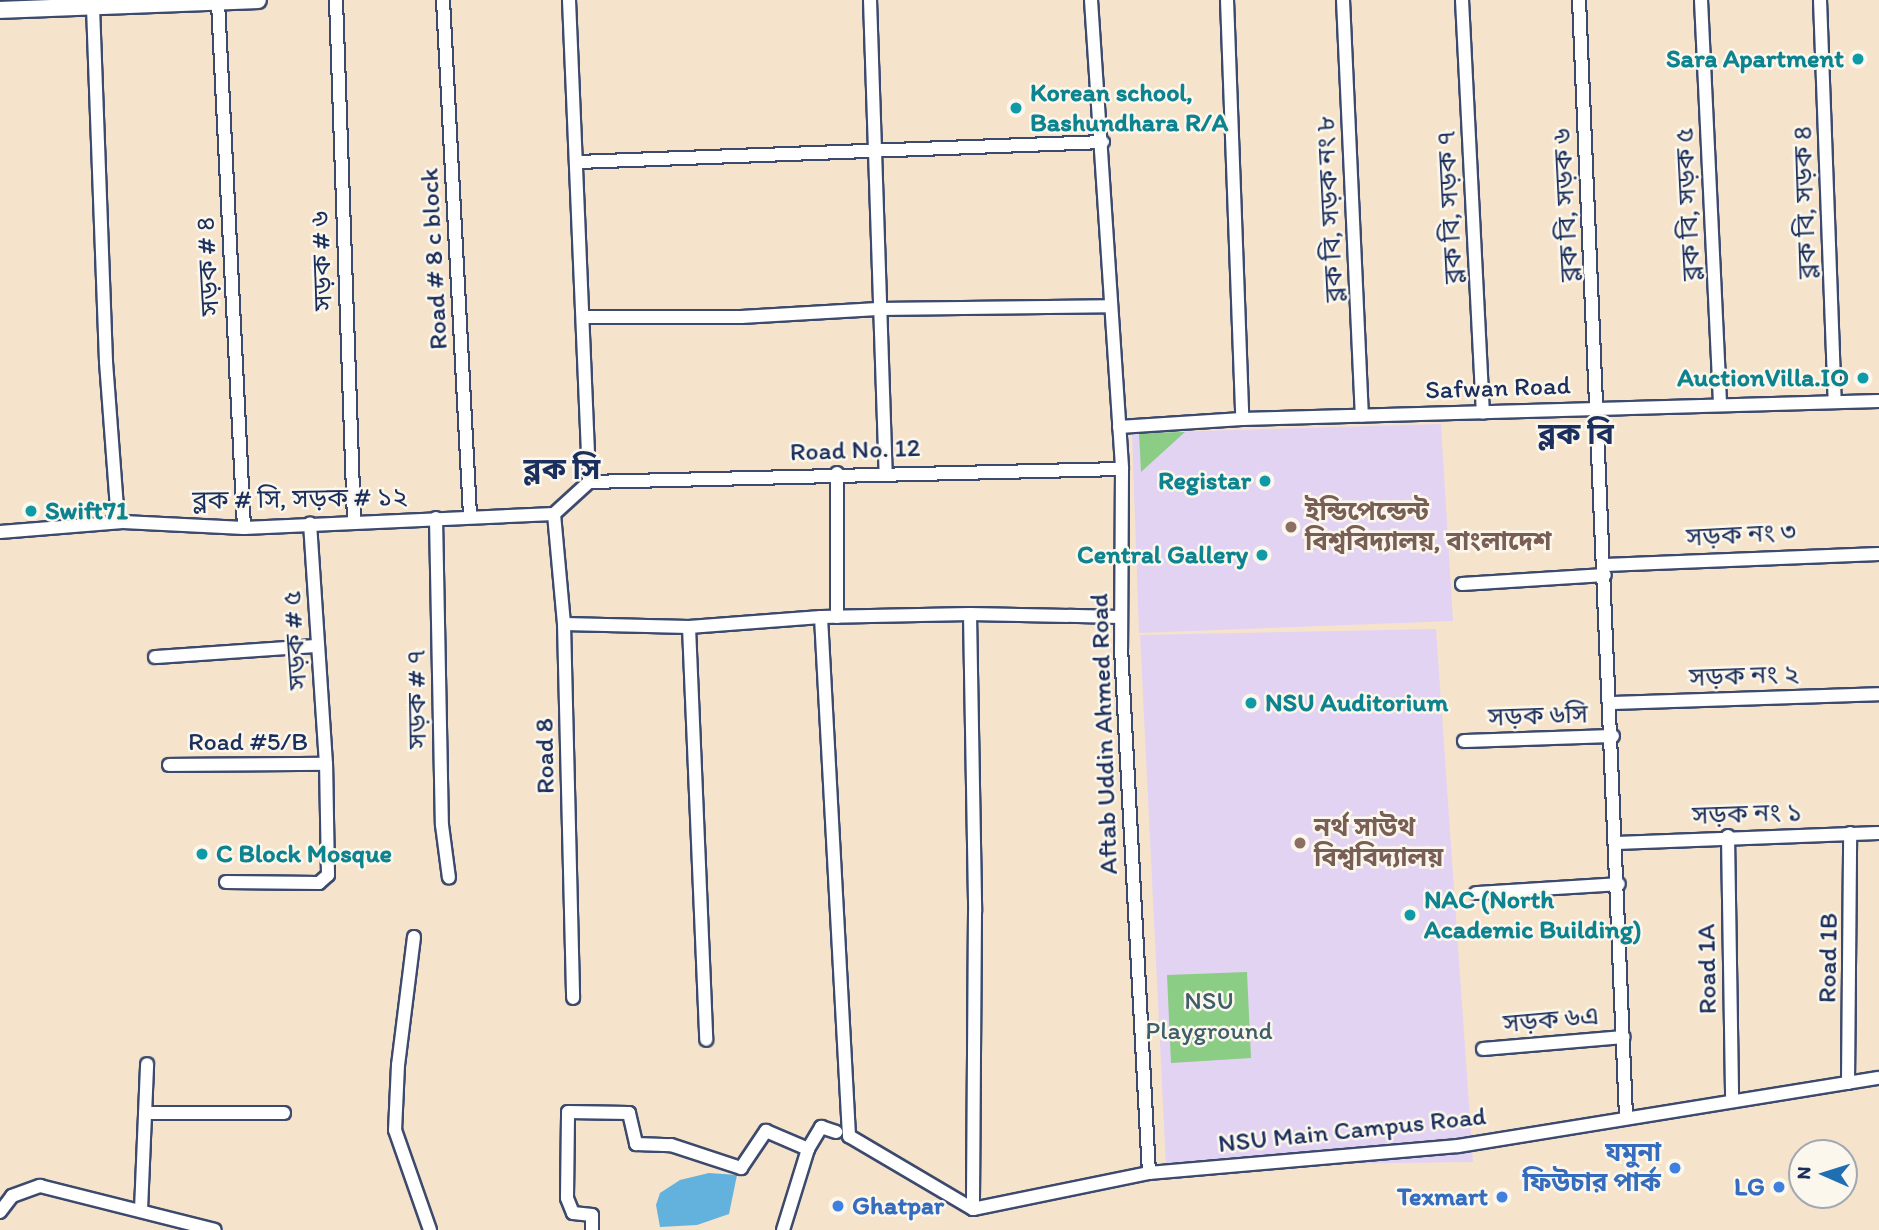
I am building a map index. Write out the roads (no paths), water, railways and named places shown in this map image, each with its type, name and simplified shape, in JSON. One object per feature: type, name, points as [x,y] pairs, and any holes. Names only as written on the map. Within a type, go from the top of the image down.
[{"type":"street","points":[[0,10],[258,0]]},
{"type":"street","name":"সড়ক # ৬","points":[[336,0],[354,521]]},
{"type":"street","name":"Road # 8 c block","points":[[443,0],[470,516]]},
{"type":"street","points":[[554,514],[589,482],[578,162],[569,0]]},
{"type":"street","points":[[870,0],[878,309],[886,472]]},
{"type":"street","name":"Aftab Uddin Ahmed Road","points":[[1091,0],[1103,142],[1122,469],[1120,617],[1149,1174]]},
{"type":"street","points":[[1227,0],[1242,419]]},
{"type":"street","name":"ব্লক বি, সড়ক নং ৮","points":[[1343,0],[1362,416]]},
{"type":"street","name":"ব্লক বি, সড়ক ৭","points":[[1462,0],[1483,412]]},
{"type":"street","name":"ব্লক বি, সড়ক ৬","points":[[1579,0],[1613,736],[1626,1118]]},
{"type":"street","name":"ব্লক বি, সড়ক ৫","points":[[1701,0],[1720,405]]},
{"type":"street","name":"ব্লক বি, সড়ক ৪","points":[[1820,0],[1835,402]]},
{"type":"street","name":"সড়ক # ৪","points":[[218,2],[244,527]]},
{"type":"street","points":[[93,6],[106,362],[118,522]]},
{"type":"street","points":[[578,162],[874,148],[1103,142]]},
{"type":"street","points":[[583,317],[741,317],[878,309],[1111,306]]},
{"type":"street","name":"Safwan Road","points":[[1119,427],[1242,419],[1879,401]]},
{"type":"street","name":"Road No. 12","points":[[589,482],[837,473],[1122,469]]},
{"type":"street","points":[[837,473],[837,617]]},
{"type":"street","name":"ব্লক # সি, সড়ক # ১২","points":[[0,532],[118,522],[244,527],[554,514]]},
{"type":"street","name":"Road 8","points":[[554,514],[564,624],[573,999]]},
{"type":"street","name":"সড়ক # ৭","points":[[436,518],[442,825],[449,878]]},
{"type":"street","points":[[0,524],[0,532]]},
{"type":"street","name":"সড়ক # ৫","points":[[226,882],[324,880],[328,866],[326,759],[310,524]]},
{"type":"street","name":"সড়ক নং ৩","points":[[1462,584],[1605,570],[1879,554]]},
{"type":"street","points":[[564,624],[689,627],[821,617],[970,614],[1120,617]]},
{"type":"street","points":[[970,614],[975,912],[974,1209]]},
{"type":"street","points":[[821,617],[849,1136],[974,1209]]},
{"type":"street","points":[[689,627],[706,1040]]},
{"type":"street","points":[[155,657],[317,646]]},
{"type":"street","name":"সড়ক নং ২","points":[[1611,703],[1879,694]]},
{"type":"street","name":"সড়ক ৬সি","points":[[1464,741],[1613,736]]},
{"type":"street","name":"Road #5/B","points":[[169,765],[326,759]]},
{"type":"street","name":"Road 1B","points":[[1849,1083],[1850,833]]},
{"type":"street","name":"সড়ক নং ১","points":[[1616,842],[1728,836],[1879,833]]},
{"type":"street","name":"Road 1A","points":[[1728,836],[1732,1100]]},
{"type":"street","points":[[1476,893],[1619,884]]},
{"type":"street","points":[[414,937],[398,1065],[395,1130],[429,1230]]},
{"type":"street","name":"সড়ক ৬এ","points":[[1483,1049],[1623,1037]]},
{"type":"street","points":[[141,1210],[147,1064]]},
{"type":"street","name":"NSU Main Campus Road","points":[[974,1209],[1149,1174],[1458,1146],[1879,1078]]},
{"type":"street","points":[[592,1230],[592,1215],[573,1213],[567,1198],[568,1112],[629,1113],[636,1144],[671,1145],[741,1168],[766,1131],[808,1149]]},
{"type":"street","points":[[145,1113],[284,1113]]},
{"type":"street","points":[[783,1230],[808,1149],[821,1127],[836,1132]]},
{"type":"street","points":[[0,1212],[12,1196],[40,1186],[215,1230]]},
{"type":"water","points":[[709,1173],[737,1175],[729,1214],[697,1225],[660,1227],[656,1205],[660,1193],[680,1180]]},
{"type":"place","name":"Sara Apartment","points":[[1858,59]]},
{"type":"place","name":"Korean school, Bashundhara R/A","points":[[1016,108]]},
{"type":"place","name":"AuctionVilla.IO","points":[[1863,378]]},
{"type":"place","name":"Registar","points":[[1265,481]]},
{"type":"place","name":"Swift71","points":[[31,511]]},
{"type":"place","name":"ইন্ডিপেন্ডেন্ট বিশ্ববিদ্যালয়, বাংলাদেশ","points":[[1291,527]]},
{"type":"place","name":"Central Gallery","points":[[1262,555]]},
{"type":"place","name":"NSU Auditorium","points":[[1251,703]]},
{"type":"place","name":"নর্থ সাউথ বিশ্ববিদ্যালয়","points":[[1300,843]]},
{"type":"place","name":"C Block Mosque","points":[[202,854]]},
{"type":"place","name":"NAC (North Academic Building)","points":[[1410,915]]},
{"type":"place","name":"যমুনা ফিউচার পার্ক","points":[[1675,1168]]},
{"type":"place","name":"LG","points":[[1779,1187]]},
{"type":"place","name":"Texmart","points":[[1502,1197]]},
{"type":"place","name":"Ghatpar","points":[[838,1206]]},
{"type":"district","name":"ব্লক বি","points":[[1576,434]]},
{"type":"district","name":"ব্লক সি","points":[[562,469]]},
{"type":"park label","name":"NSU Playground","points":[[1209,1016]]}]
